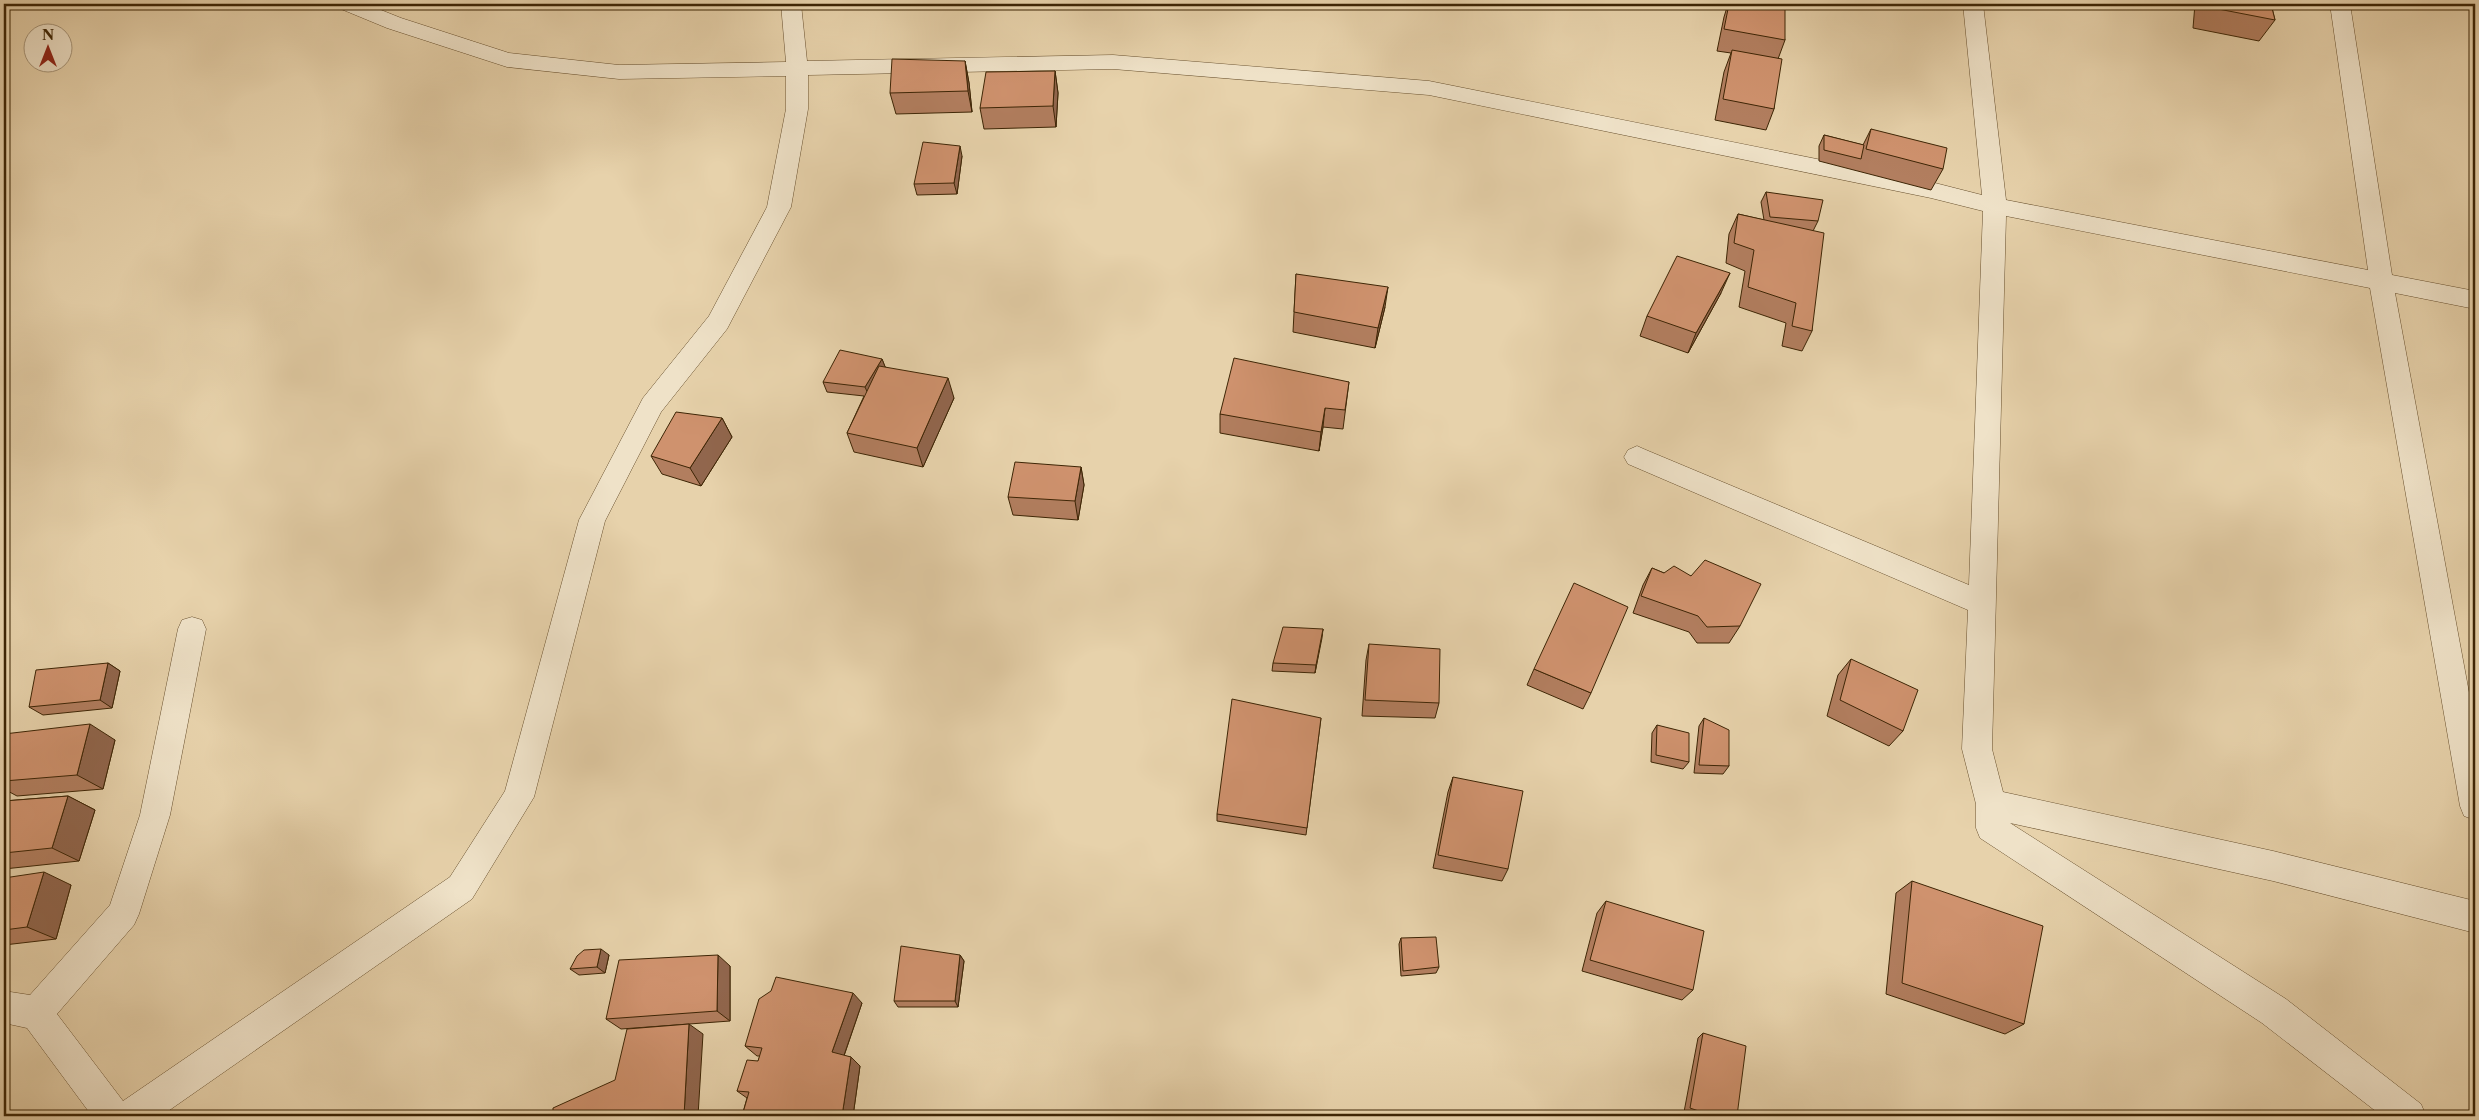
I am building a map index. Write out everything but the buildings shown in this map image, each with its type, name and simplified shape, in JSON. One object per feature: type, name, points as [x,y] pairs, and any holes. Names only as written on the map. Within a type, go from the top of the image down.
[{"type":"street","points":[[348,4],[394,23],[507,60],[619,72],[1113,62],[1429,88],[1931,190],[1995,206],[2381,280],[2475,300]]},
{"type":"street","points":[[132,1116],[460,888],[520,797],[592,520],[652,405],[718,322],[780,207],[797,109],[797,67],[791,4]]},
{"type":"street","points":[[1972,4],[1995,206],[1977,749],[1991,804],[1990,828],[2274,1011],[2409,1116]]},
{"type":"street","points":[[2340,4],[2381,280],[2475,806]]},
{"type":"street","points":[[1637,457],[1981,604]]},
{"type":"street","points":[[36,1013],[123,914],[155,815],[192,629]]},
{"type":"street","points":[[1991,804],[2273,866],[2475,917]]},
{"type":"street","points":[[4,1007],[36,1013],[113,1116]]}]
